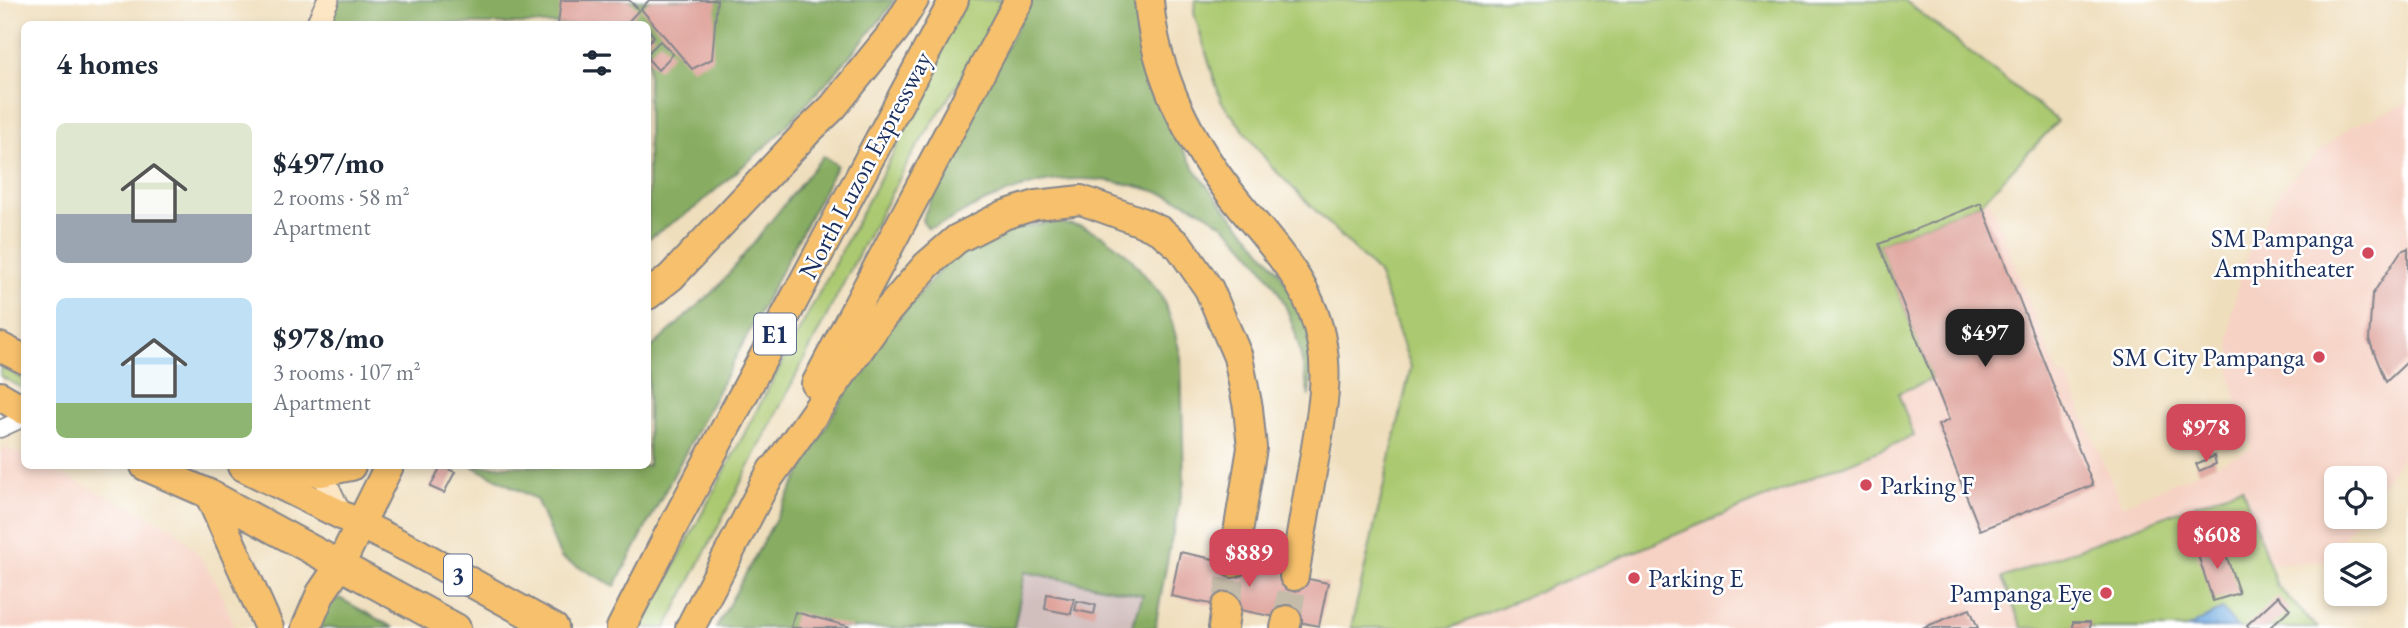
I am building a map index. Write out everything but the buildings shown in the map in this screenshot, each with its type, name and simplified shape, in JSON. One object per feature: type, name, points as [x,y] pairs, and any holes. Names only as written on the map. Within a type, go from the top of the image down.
[{"type":"highway","points":[[651,293],[671,277],[833,107],[895,30],[914,0]]},
{"type":"highway","name":"North Luzon Expressway","points":[[621,628],[954,0]]},
{"type":"highway","name":"E1","points":[[690,628],[1019,0]]},
{"type":"highway","points":[[1149,0],[1154,46],[1175,102],[1192,136],[1224,186],[1299,279],[1311,305],[1320,335],[1325,376],[1321,415],[1294,576]]},
{"type":"highway","points":[[763,486],[883,316],[927,265],[957,239],[1004,215],[1036,205],[1081,200],[1161,231],[1180,247],[1209,289],[1238,357],[1248,408],[1252,448],[1233,563]]},
{"type":"highway","points":[[0,347],[21,358]]},
{"type":"highway","points":[[0,396],[21,408]]},
{"type":"highway","name":"3","points":[[152,469],[209,495],[456,628]]},
{"type":"highway","name":"3","points":[[248,469],[416,552],[554,628]]},
{"type":"highway","points":[[306,628],[321,593],[340,565],[351,519],[387,469]]},
{"type":"highway","points":[[209,495],[269,628]]},
{"type":"main road","points":[[318,21],[328,0]]},
{"type":"main road","points":[[317,469],[351,519]]},
{"type":"street","points":[[0,429],[21,419]]},
{"type":"shaded area","name":"SM City Pampanga","points":[[2408,103],[2408,448],[2387,477],[2387,466],[2324,466],[2324,529],[2350,529],[2340,543],[2324,543],[2324,561],[2269,564],[2277,586],[2318,628],[1450,628],[1914,436],[1898,393],[1933,378],[1879,244],[1989,200],[2059,377],[2066,375],[2122,505],[2252,449],[2240,417],[2231,378],[2232,311],[2247,255],[2280,191],[2316,154],[2350,127]]},
{"type":"shaded area","points":[[8,448],[21,454],[21,469],[50,469],[175,529],[201,558],[219,587],[235,628],[0,628],[0,451]]},
{"type":"shaded area","points":[[1025,572],[1144,595],[1132,628],[1014,628]]},
{"type":"green space","points":[[340,0],[894,0],[836,72],[774,139],[696,207],[651,237],[651,21],[330,21]]},
{"type":"green space","points":[[963,0],[1009,0],[913,153],[666,628],[646,628],[643,626],[670,574],[896,148]]},
{"type":"green space","points":[[1032,0],[1135,0],[1147,67],[1172,130],[1195,169],[1272,262],[1298,302],[1311,341],[1309,397],[1293,327],[1274,285],[1235,235],[1189,204],[1144,188],[1073,179],[1041,183],[1010,192],[934,227],[928,228],[922,220],[958,135]]},
{"type":"green space","points":[[1195,0],[1904,0],[2058,121],[1981,203],[1879,244],[1933,379],[1898,393],[1914,436],[1450,628],[1351,628],[1411,367],[1378,273],[1272,167],[1221,101],[1194,13]]},
{"type":"green space","points":[[823,156],[837,165],[615,586],[561,558],[536,499],[478,469],[651,469],[651,348],[719,286]]},
{"type":"green space","points":[[1050,222],[1081,226],[1104,236],[1129,256],[1161,295],[1172,322],[1181,357],[1184,482],[1155,628],[1132,628],[1143,595],[1025,572],[1014,628],[716,628],[833,414],[887,331],[946,263],[970,247],[1010,230]]},
{"type":"green space","points":[[0,367],[21,378],[21,387],[0,376]]},
{"type":"green space","points":[[2242,487],[2277,586],[2318,628],[2022,628],[2002,578]]},
{"type":"green space","points":[[339,598],[394,628],[317,628],[327,605]]},
{"type":"water","points":[[2222,609],[2237,628],[2188,628]]},
{"type":"tunnel","points":[[1226,607],[1233,563]]},
{"type":"tunnel","points":[[1287,620],[1294,576]]},
{"type":"place","name":"SM Pampanga Amphitheater","points":[[2368,253]]},
{"type":"place","name":"SM City Pampanga","points":[[2319,357]]},
{"type":"place","name":"Parking F","points":[[1866,485]]},
{"type":"place","name":"Parking E","points":[[1634,578]]},
{"type":"place","name":"Pampanga Eye","points":[[2106,593]]}]
